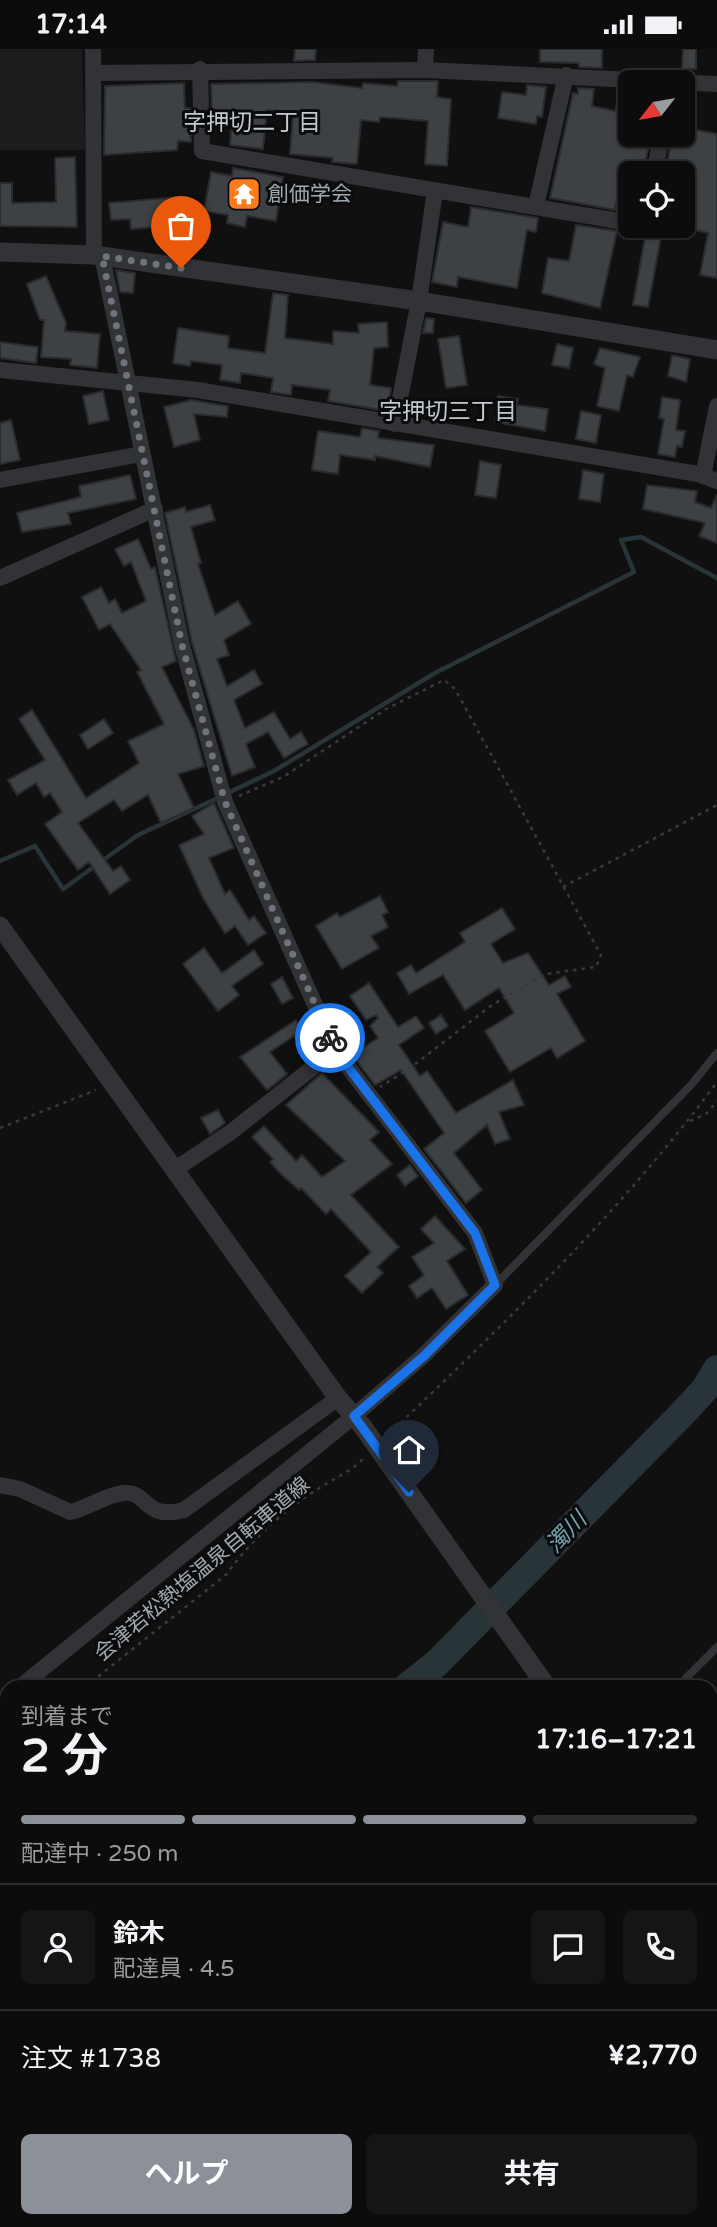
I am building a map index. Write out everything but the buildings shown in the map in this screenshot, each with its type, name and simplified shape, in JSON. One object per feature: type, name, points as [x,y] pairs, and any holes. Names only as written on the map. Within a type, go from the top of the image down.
[{"type":"street","points":[[29,1680],[358,1421],[495,1285],[475,1233],[335,1050],[225,802],[182,645],[128,382],[98,255],[93,49]]},
{"type":"street","points":[[425,70],[426,49]]},
{"type":"street","points":[[94,73],[200,69],[425,70],[618,78]]},
{"type":"street","points":[[200,69],[202,151],[618,221]]},
{"type":"street","points":[[536,206],[566,75]]},
{"type":"street","points":[[695,82],[717,83]]},
{"type":"street","points":[[395,424],[419,301],[435,191]]},
{"type":"street","points":[[0,252],[98,255],[419,301],[717,350]]},
{"type":"street","points":[[0,370],[198,390],[710,478],[717,406]]},
{"type":"street","points":[[0,480],[142,454]]},
{"type":"street","points":[[0,578],[155,509]]},
{"type":"street","points":[[0,926],[542,1680]]},
{"type":"street","points":[[174,1170],[231,1132],[335,1050]]},
{"type":"street","points":[[0,1485],[20,1489],[70,1512],[124,1493],[136,1494],[153,1510],[167,1514],[184,1510],[338,1398]]},
{"type":"lane","points":[[495,1285],[691,1085],[717,1053]]},
{"type":"lane","points":[[684,1680],[717,1647]]},
{"type":"path","points":[[225,802],[283,777],[386,709],[444,680],[455,689],[601,955],[596,967],[545,974],[492,1005],[410,1068],[369,1094]]},
{"type":"path","points":[[563,887],[717,805]]},
{"type":"path","points":[[387,1436],[525,1303],[650,1168],[717,1082]]},
{"type":"path","points":[[0,1128],[112,1083]]},
{"type":"path","points":[[687,1122],[706,1114],[717,1101]]},
{"type":"path","name":"会津若松熱塩温泉自転車道線","points":[[94,1680],[227,1574],[243,1550],[317,1489],[348,1473],[367,1455]]},
{"type":"shaded area","points":[[0,49],[82,49],[85,150],[0,150]]},
{"type":"waterway","points":[[228,793],[274,771],[435,673],[634,572],[621,540],[641,537],[717,578]]},
{"type":"waterway","points":[[0,861],[35,846],[63,889],[138,835],[220,797]]},
{"type":"waterway","name":"濁川","points":[[416,1680],[437,1663],[682,1414],[705,1389],[717,1369]]},
{"type":"way so far","points":[[181,268],[102,256],[182,645],[225,802],[330,1038]]},
{"type":"place","name":"創価学会","points":[[244,194]]},
{"type":"district","name":"字押切二丁目","points":[[252,122]]},
{"type":"district","name":"字押切三丁目","points":[[448,411]]},
{"type":"route","points":[[330,1038],[335,1050],[475,1233],[495,1285],[424,1356],[354,1416],[409,1492]]}]
